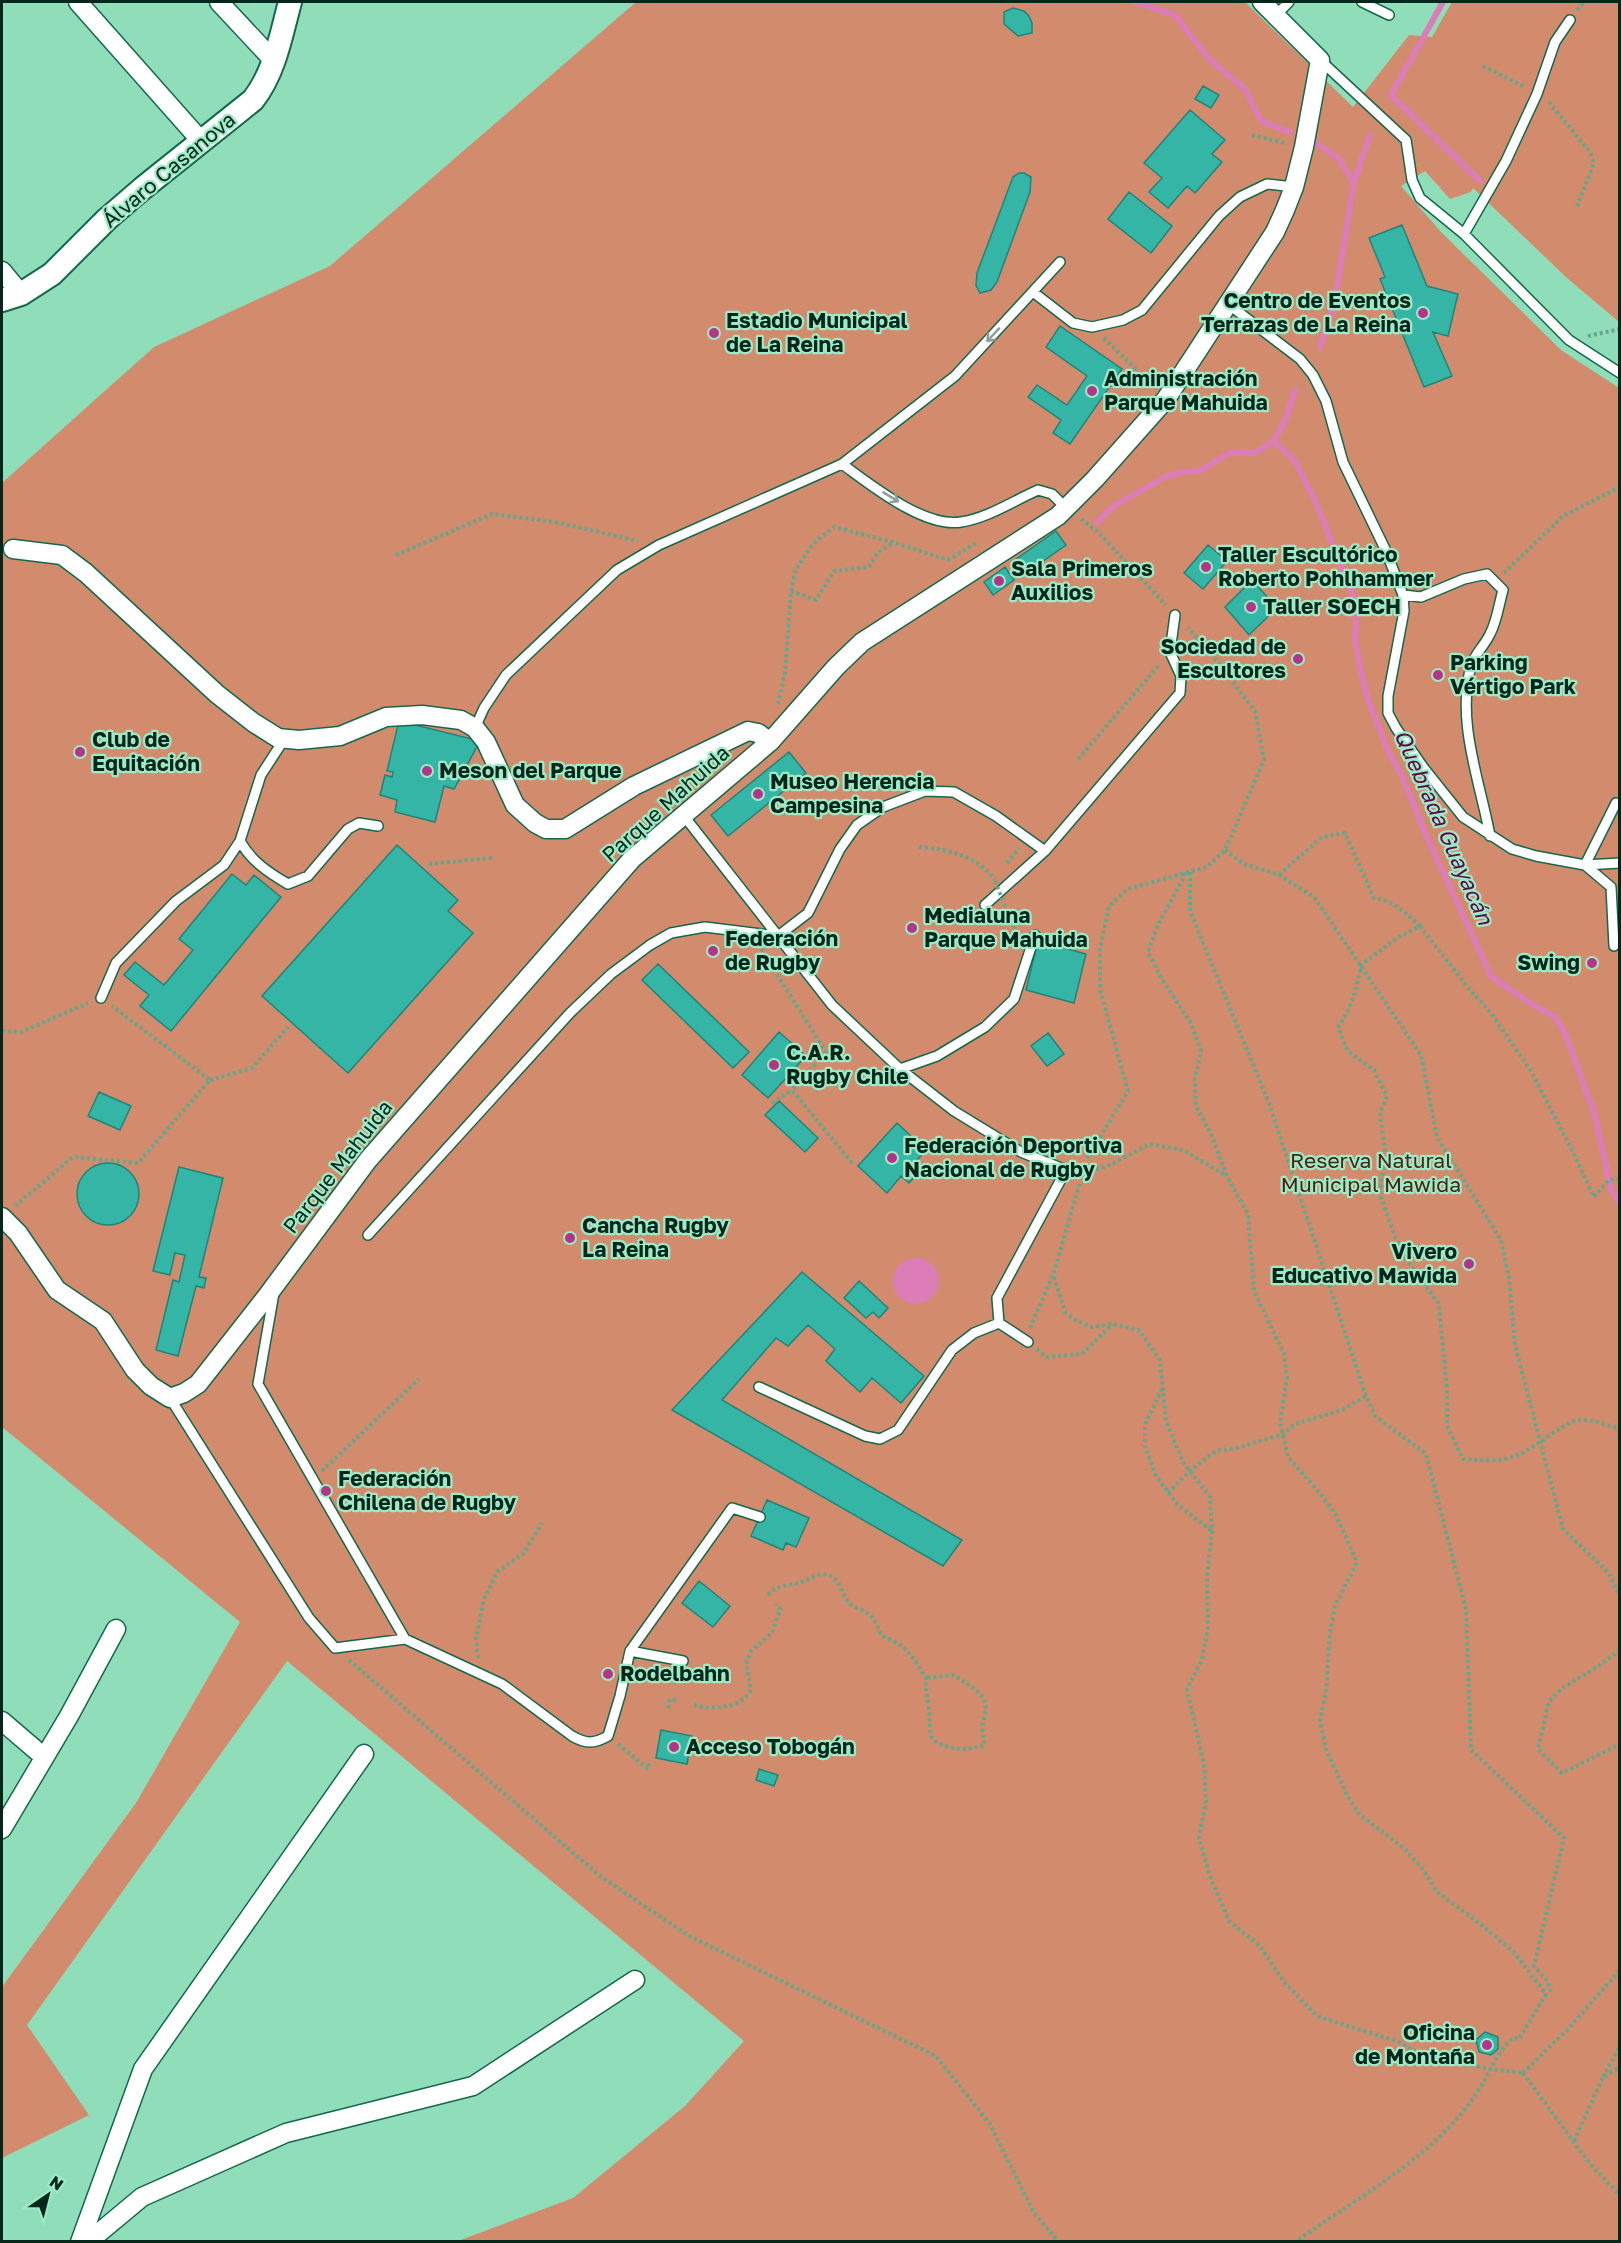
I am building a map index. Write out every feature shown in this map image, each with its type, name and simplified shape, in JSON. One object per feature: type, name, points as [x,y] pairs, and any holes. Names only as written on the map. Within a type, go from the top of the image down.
[{"type":"street","points":[[78,2],[202,142]]},
{"type":"street","points":[[219,2],[274,61]]},
{"type":"street","name":"Álvaro Casanova","points":[[11,297],[52,274],[107,219],[253,100],[267,79],[274,61],[290,2]]},
{"type":"street","points":[[1262,2],[1320,60]]},
{"type":"street","name":"Parque Mahuida","points":[[170,1398],[198,1384],[276,1285],[368,1160],[632,859],[770,742],[836,667],[862,642],[1058,516],[1095,479],[1166,399],[1275,232],[1294,186],[1304,147],[1320,60]]},
{"type":"street","points":[[2,271],[11,297]]},
{"type":"street","points":[[13,549],[62,555],[86,573],[217,694],[254,723],[278,738],[299,740],[340,736],[386,717],[422,715],[461,720],[475,728],[486,742],[514,805],[535,824],[546,829],[565,830],[634,786],[748,731],[758,733],[770,742]]},
{"type":"street","points":[[2,1217],[18,1233],[57,1290],[103,1321],[135,1370],[151,1386],[170,1398]]},
{"type":"street","points":[[2,1829],[116,1629]]},
{"type":"street","points":[[2,1721],[44,1756]]},
{"type":"street","points":[[80,2241],[144,2069],[364,1754]]},
{"type":"street","points":[[88,2241],[141,2197],[286,2133],[473,2086],[635,1980]]},
{"type":"lane","points":[[1276,15],[1289,2]]},
{"type":"lane","points":[[1362,2],[1389,15]]},
{"type":"lane","points":[[1464,234],[1506,161],[1537,94],[1555,42],[1570,20]]},
{"type":"lane","points":[[1320,60],[1406,140],[1412,180],[1420,198],[1464,234],[1569,340],[1620,373]]},
{"type":"lane","points":[[1033,292],[1073,322],[1092,327],[1123,320],[1142,310],[1219,216],[1240,197],[1267,184],[1294,186]]},
{"type":"lane","points":[[475,728],[484,708],[506,675],[617,570],[659,545],[843,464],[955,376],[1060,262]]},
{"type":"lane","points":[[1228,303],[1300,359],[1313,375],[1326,401],[1343,462],[1386,551],[1403,595],[1404,611],[1388,696],[1388,713],[1423,767],[1462,817],[1512,849],[1585,865],[1620,862]]},
{"type":"lane","points":[[843,464],[873,486],[933,520],[959,523],[992,513],[1038,490],[1052,494],[1066,508]]},
{"type":"lane","points":[[1403,595],[1421,597],[1464,579],[1487,574],[1503,590],[1491,633],[1472,665],[1466,710],[1473,760],[1490,836]]},
{"type":"lane","points":[[985,905],[1045,851],[1180,693],[1181,676],[1170,652],[1175,615]]},
{"type":"lane","points":[[101,998],[116,963],[176,901],[224,865],[240,840],[261,775],[285,738]]},
{"type":"lane","points":[[368,1235],[570,1012],[611,974],[650,945],[671,933],[705,927],[778,936],[808,913],[840,849],[857,825],[883,807],[925,791],[954,792],[996,816],[1045,851]]},
{"type":"lane","points":[[1585,865],[1616,803],[1620,804]]},
{"type":"lane","points":[[684,816],[832,1005],[900,1069],[954,1112],[1021,1152],[1066,1170],[1084,1171]]},
{"type":"lane","points":[[240,840],[247,854],[288,884],[308,876],[348,829],[359,823],[378,826]]},
{"type":"lane","points":[[1585,865],[1611,887],[1614,946]]},
{"type":"lane","points":[[900,1069],[938,1056],[985,1027],[1014,999],[1035,935]]},
{"type":"lane","points":[[999,1323],[997,1298],[1066,1170]]},
{"type":"lane","points":[[276,1285],[258,1384],[405,1639]]},
{"type":"lane","points":[[999,1323],[1028,1342]]},
{"type":"lane","points":[[759,1387],[865,1436],[880,1439],[898,1430],[952,1350],[974,1333],[999,1323]]},
{"type":"lane","points":[[170,1398],[309,1618],[335,1648],[405,1639],[502,1684],[584,1743],[598,1742],[608,1736],[630,1651],[732,1508],[760,1516]]},
{"type":"lane","points":[[630,1651],[683,1660]]},
{"type":"path","points":[[1483,66],[1537,94],[1551,104],[1590,152],[1594,163],[1576,209]]},
{"type":"path","points":[[1252,135],[1304,147]]},
{"type":"path","points":[[1092,327],[1166,399]]},
{"type":"path","points":[[1569,340],[1620,329]]},
{"type":"path","points":[[1495,582],[1563,516],[1620,487]]},
{"type":"path","points":[[396,555],[492,514],[555,522],[659,545]]},
{"type":"path","points":[[770,742],[785,672],[791,591],[796,569],[813,544],[834,527],[893,542],[948,560],[985,538],[996,555]]},
{"type":"path","points":[[791,591],[816,600],[834,571],[869,567],[878,552],[893,542]]},
{"type":"path","points":[[1078,759],[1170,652]]},
{"type":"path","points":[[1279,875],[1322,837],[1345,833],[1374,898],[1384,899],[1399,908],[1420,926],[1470,990],[1492,1014],[1532,1073],[1594,1197],[1610,1180],[1620,1179]]},
{"type":"path","points":[[919,847],[936,848],[962,855],[984,867],[995,880],[1014,922],[1027,961]]},
{"type":"path","points":[[1225,850],[1244,864],[1279,875],[1314,897],[1420,1055],[1437,1137],[1501,1240],[1509,1278],[1515,1345],[1563,1529],[1609,1573],[1620,1597]]},
{"type":"path","points":[[429,864],[492,858]]},
{"type":"path","points":[[1113,1324],[1082,1354],[1047,1358],[1028,1342],[1030,1325],[1053,1275],[1087,1158],[1128,1091],[1100,989],[1100,950],[1109,906],[1128,889],[1207,867]]},
{"type":"path","points":[[1188,872],[1158,927],[1148,952],[1163,981],[1191,1023],[1201,1051],[1195,1079],[1196,1106],[1211,1134],[1227,1176],[1248,1214],[1254,1291],[1284,1354],[1287,1378],[1280,1423],[1288,1456],[1336,1515],[1357,1562],[1335,1606],[1330,1633],[1326,1692],[1320,1721],[1326,1749],[1347,1795],[1359,1814],[1405,1849],[1424,1871],[1437,1893],[1513,1951],[1546,1994],[1519,2039],[1513,2038],[1509,2041],[1478,2091],[1455,2121],[1410,2162],[1295,2241]]},
{"type":"path","points":[[1188,872],[1190,911],[1269,1103],[1366,1396],[1375,1416],[1426,1454],[1466,1610],[1471,1750],[1564,1838],[1534,1966],[1548,1982],[1551,1992]]},
{"type":"path","points":[[1420,926],[1397,938],[1361,965],[1350,1010],[1338,1028],[1348,1051],[1374,1071],[1387,1096],[1380,1114],[1385,1150],[1380,1195],[1396,1239],[1408,1262],[1439,1304],[1447,1390],[1447,1426],[1463,1459],[1485,1461],[1509,1458],[1539,1444],[1576,1420],[1607,1424],[1619,1429],[1620,1439]]},
{"type":"path","points":[[751,933],[826,1052],[792,1090],[772,1103]]},
{"type":"path","points":[[2,1031],[21,1032],[101,998],[210,1080]]},
{"type":"path","points":[[2,1217],[73,1157],[138,1163],[210,1080],[252,1068],[288,1027]]},
{"type":"path","points":[[792,1090],[854,1164]]},
{"type":"path","points":[[1084,1171],[1106,1167],[1150,1144],[1183,1150],[1227,1176]]},
{"type":"path","points":[[1053,1275],[1065,1312],[1077,1321],[1092,1327],[1113,1324],[1139,1330],[1160,1360],[1166,1421],[1183,1462],[1210,1497],[1212,1532],[1207,1576],[1208,1627],[1202,1660],[1187,1689],[1204,1765],[1206,1801],[1199,1838],[1211,1879],[1230,1922],[1260,1947],[1284,1982],[1317,2016],[1399,2042],[1423,2056],[1523,2073],[1590,2164],[1620,2195]]},
{"type":"path","points":[[313,1479],[419,1379]]},
{"type":"path","points":[[1162,1388],[1145,1424],[1145,1446],[1156,1476],[1168,1493],[1178,1505],[1212,1532]]},
{"type":"path","points":[[1168,1493],[1191,1470],[1216,1451],[1237,1448],[1282,1434],[1295,1424],[1342,1410],[1366,1396]]},
{"type":"path","points":[[480,1674],[476,1639],[484,1599],[498,1571],[523,1554],[542,1523]]},
{"type":"path","points":[[768,1594],[773,1589],[790,1583],[801,1582],[816,1575],[828,1575],[840,1584],[847,1601],[854,1607],[865,1611],[876,1621],[881,1635],[898,1643],[910,1654],[926,1678],[928,1727],[932,1739],[954,1750],[985,1745],[981,1728],[986,1709],[984,1698],[974,1688],[952,1675],[926,1678]]},
{"type":"path","points":[[694,1705],[728,1706],[747,1698],[751,1690],[746,1664],[751,1651],[772,1633],[780,1610],[776,1604]]},
{"type":"path","points":[[335,1648],[600,1876],[689,1936],[936,2056],[990,2124],[1034,2213],[1059,2241]]},
{"type":"path","points":[[1620,1650],[1597,1668],[1561,1689],[1549,1702],[1538,1749],[1562,1773],[1620,1743]]},
{"type":"path","points":[[668,1708],[670,1699],[677,1700]]},
{"type":"path","points":[[608,1736],[648,1769],[649,1760]]},
{"type":"path","points":[[1523,2073],[1568,2029],[1620,1970]]},
{"type":"path","points":[[1574,2142],[1620,2046]]},
{"type":"path","points":[[1603,2078],[1620,2067]]},
{"type":"green space","name":"Reserva Natural Municipal Mawida","points":[[636,2],[1245,2],[1353,107],[1409,35],[1432,37],[1452,2],[1619,2],[1619,322],[1567,278],[1473,188],[1471,192],[1450,199],[1425,171],[1401,186],[1441,232],[1561,350],[1619,388],[1619,2241],[458,2241],[573,2198],[685,2106],[744,2041],[287,1661],[27,2025],[89,2115],[2,2158],[2,1987],[136,1803],[240,1622],[2,1427],[2,483],[154,347],[330,266]]},
{"type":"shaded area","points":[[916,1258],[932,1265],[939,1281],[932,1297],[916,1304],[900,1297],[893,1281],[900,1265]]},
{"type":"building","points":[[1013,8],[1024,11],[1029,16],[1032,33],[1018,36],[1004,24],[1004,12]]},
{"type":"building","points":[[1203,86],[1219,95],[1211,108],[1195,99]]},
{"type":"building","points":[[1190,110],[1225,140],[1212,154],[1222,162],[1195,193],[1187,186],[1168,208],[1149,192],[1162,178],[1144,163]]},
{"type":"building","points":[[1019,173],[1031,177],[1030,192],[997,282],[991,290],[980,293],[976,285],[977,273],[1013,177]]},
{"type":"building","points":[[1129,192],[1172,226],[1151,253],[1108,219]]},
{"type":"building","name":"Centro de Eventos Terrazas de La Reina","points":[[1402,225],[1427,286],[1458,294],[1448,336],[1433,332],[1452,376],[1424,387],[1380,279],[1385,277],[1369,238]]},
{"type":"building","name":"Administración Parque Mahuida","points":[[1060,326],[1122,369],[1070,444],[1053,433],[1061,420],[1028,397],[1037,385],[1067,405],[1087,376],[1046,347]]},
{"type":"building","points":[[1056,531],[1066,545],[1022,576],[1012,562]]},
{"type":"building","name":"Taller Escultórico Roberto Pohlhammer","points":[[1208,545],[1227,561],[1203,589],[1184,573]]},
{"type":"building","name":"Sala Primeros Auxilios","points":[[1005,567],[1014,580],[993,595],[984,582]]},
{"type":"building","name":"Taller SOECH","points":[[1252,580],[1277,608],[1249,635],[1225,607]]},
{"type":"building","name":"Meson del Parque","points":[[399,721],[480,741],[454,789],[444,786],[435,822],[395,812],[397,800],[380,795],[385,775],[392,777],[393,772],[387,771]]},
{"type":"building","name":"Museo Herencia Campesina","points":[[789,752],[806,773],[728,836],[711,815]]},
{"type":"building","points":[[397,845],[458,900],[448,911],[473,933],[348,1073],[262,996]]},
{"type":"building","points":[[232,874],[246,885],[254,875],[281,897],[171,1031],[140,1006],[149,995],[124,975],[135,962],[164,985],[193,950],[179,939]]},
{"type":"building","points":[[1038,941],[1086,954],[1074,1003],[1026,990]]},
{"type":"building","points":[[658,964],[749,1052],[733,1068],[642,980]]},
{"type":"building","name":"C.A.R. Rugby Chile","points":[[779,1032],[806,1056],[768,1098],[742,1075]]},
{"type":"building","points":[[1048,1033],[1064,1054],[1047,1066],[1031,1046]]},
{"type":"building","points":[[99,1092],[131,1106],[120,1130],[88,1116]]},
{"type":"building","points":[[779,1101],[818,1138],[805,1152],[765,1115]]},
{"type":"building","name":"Federación Deportiva Nacional de Rugby","points":[[897,1123],[926,1150],[910,1168],[917,1174],[909,1183],[901,1176],[887,1193],[858,1166]]},
{"type":"building","points":[[102,1163],[114,1163],[130,1172],[137,1182],[139,1194],[137,1206],[130,1216],[114,1225],[102,1225],[91,1220],[82,1211],[77,1200],[77,1188],[82,1177],[91,1168]]},
{"type":"building","points":[[179,1167],[223,1178],[199,1277],[206,1278],[204,1288],[196,1286],[178,1356],[156,1350],[173,1280],[179,1282],[185,1255],[175,1253],[170,1275],[153,1271]]},
{"type":"building","points":[[802,1272],[924,1376],[901,1403],[872,1378],[860,1392],[826,1361],[835,1349],[808,1325],[788,1346],[776,1338],[722,1400],[962,1540],[943,1566],[672,1410]]},
{"type":"building","points":[[859,1281],[888,1308],[879,1318],[873,1312],[866,1318],[844,1298]]},
{"type":"building","points":[[767,1500],[809,1518],[796,1547],[786,1543],[783,1550],[751,1536]]},
{"type":"building","points":[[699,1581],[730,1606],[713,1627],[682,1603]]},
{"type":"building","name":"Acceso Tobogán","points":[[661,1730],[692,1736],[687,1764],[656,1758]]},
{"type":"building","points":[[759,1769],[778,1775],[774,1786],[756,1780]]},
{"type":"building","name":"Oficina de Montaña","points":[[1485,2032],[1498,2037],[1498,2049],[1491,2055],[1479,2052],[1476,2040]]},
{"type":"waterway","points":[[1135,2],[1175,15],[1209,59],[1245,89],[1261,121],[1290,132]]},
{"type":"waterway","points":[[1443,2],[1391,95],[1480,181]]},
{"type":"waterway","points":[[1320,347],[1334,305],[1354,182],[1370,135]]},
{"type":"waterway","points":[[1316,143],[1338,158],[1354,182]]},
{"type":"waterway","points":[[1097,522],[1114,506],[1165,477],[1182,472],[1200,471],[1231,452],[1255,453],[1274,441],[1286,419],[1295,390]]},
{"type":"waterway","name":"Quebrada Guayacán","points":[[1274,441],[1294,460],[1315,500],[1357,606],[1355,640],[1367,697],[1388,751],[1402,776],[1426,835],[1491,976],[1528,1002],[1555,1017],[1565,1033],[1594,1112],[1611,1188],[1620,1204]]},
{"type":"place","name":"Centro de Eventos Terrazas de La Reina","points":[[1423,313]]},
{"type":"place","name":"Estadio Municipal de La Reina","points":[[714,333]]},
{"type":"place","name":"Administración Parque Mahuida","points":[[1092,391]]},
{"type":"place","name":"Taller Escultórico Roberto Pohlhammer","points":[[1206,567]]},
{"type":"place","name":"Sala Primeros Auxilios","points":[[999,581]]},
{"type":"place","name":"Taller SOECH","points":[[1251,607]]},
{"type":"place","name":"Sociedad de Escultores","points":[[1298,659]]},
{"type":"place","name":"Parking Vértigo Park","points":[[1438,675]]},
{"type":"place","name":"Club de Equitación","points":[[80,752]]},
{"type":"place","name":"Meson del Parque","points":[[427,771]]},
{"type":"place","name":"Museo Herencia Campesina","points":[[758,794]]},
{"type":"place","name":"Medialuna Parque Mahuida","points":[[912,928]]},
{"type":"place","name":"Federación de Rugby","points":[[713,951]]},
{"type":"place","name":"Swing","points":[[1592,963]]},
{"type":"place","name":"C.A.R. Rugby Chile","points":[[774,1065]]},
{"type":"place","name":"Federación Deportiva Nacional de Rugby","points":[[892,1158]]},
{"type":"place","name":"Cancha Rugby La Reina","points":[[570,1238]]},
{"type":"place","name":"Vivero Educativo Mawida","points":[[1469,1264]]},
{"type":"place","name":"Federación Chilena de Rugby","points":[[326,1491]]},
{"type":"place","name":"Rodelbahn","points":[[608,1674]]},
{"type":"place","name":"Acceso Tobogán","points":[[674,1747]]},
{"type":"place","name":"Oficina de Montaña","points":[[1487,2045]]}]
